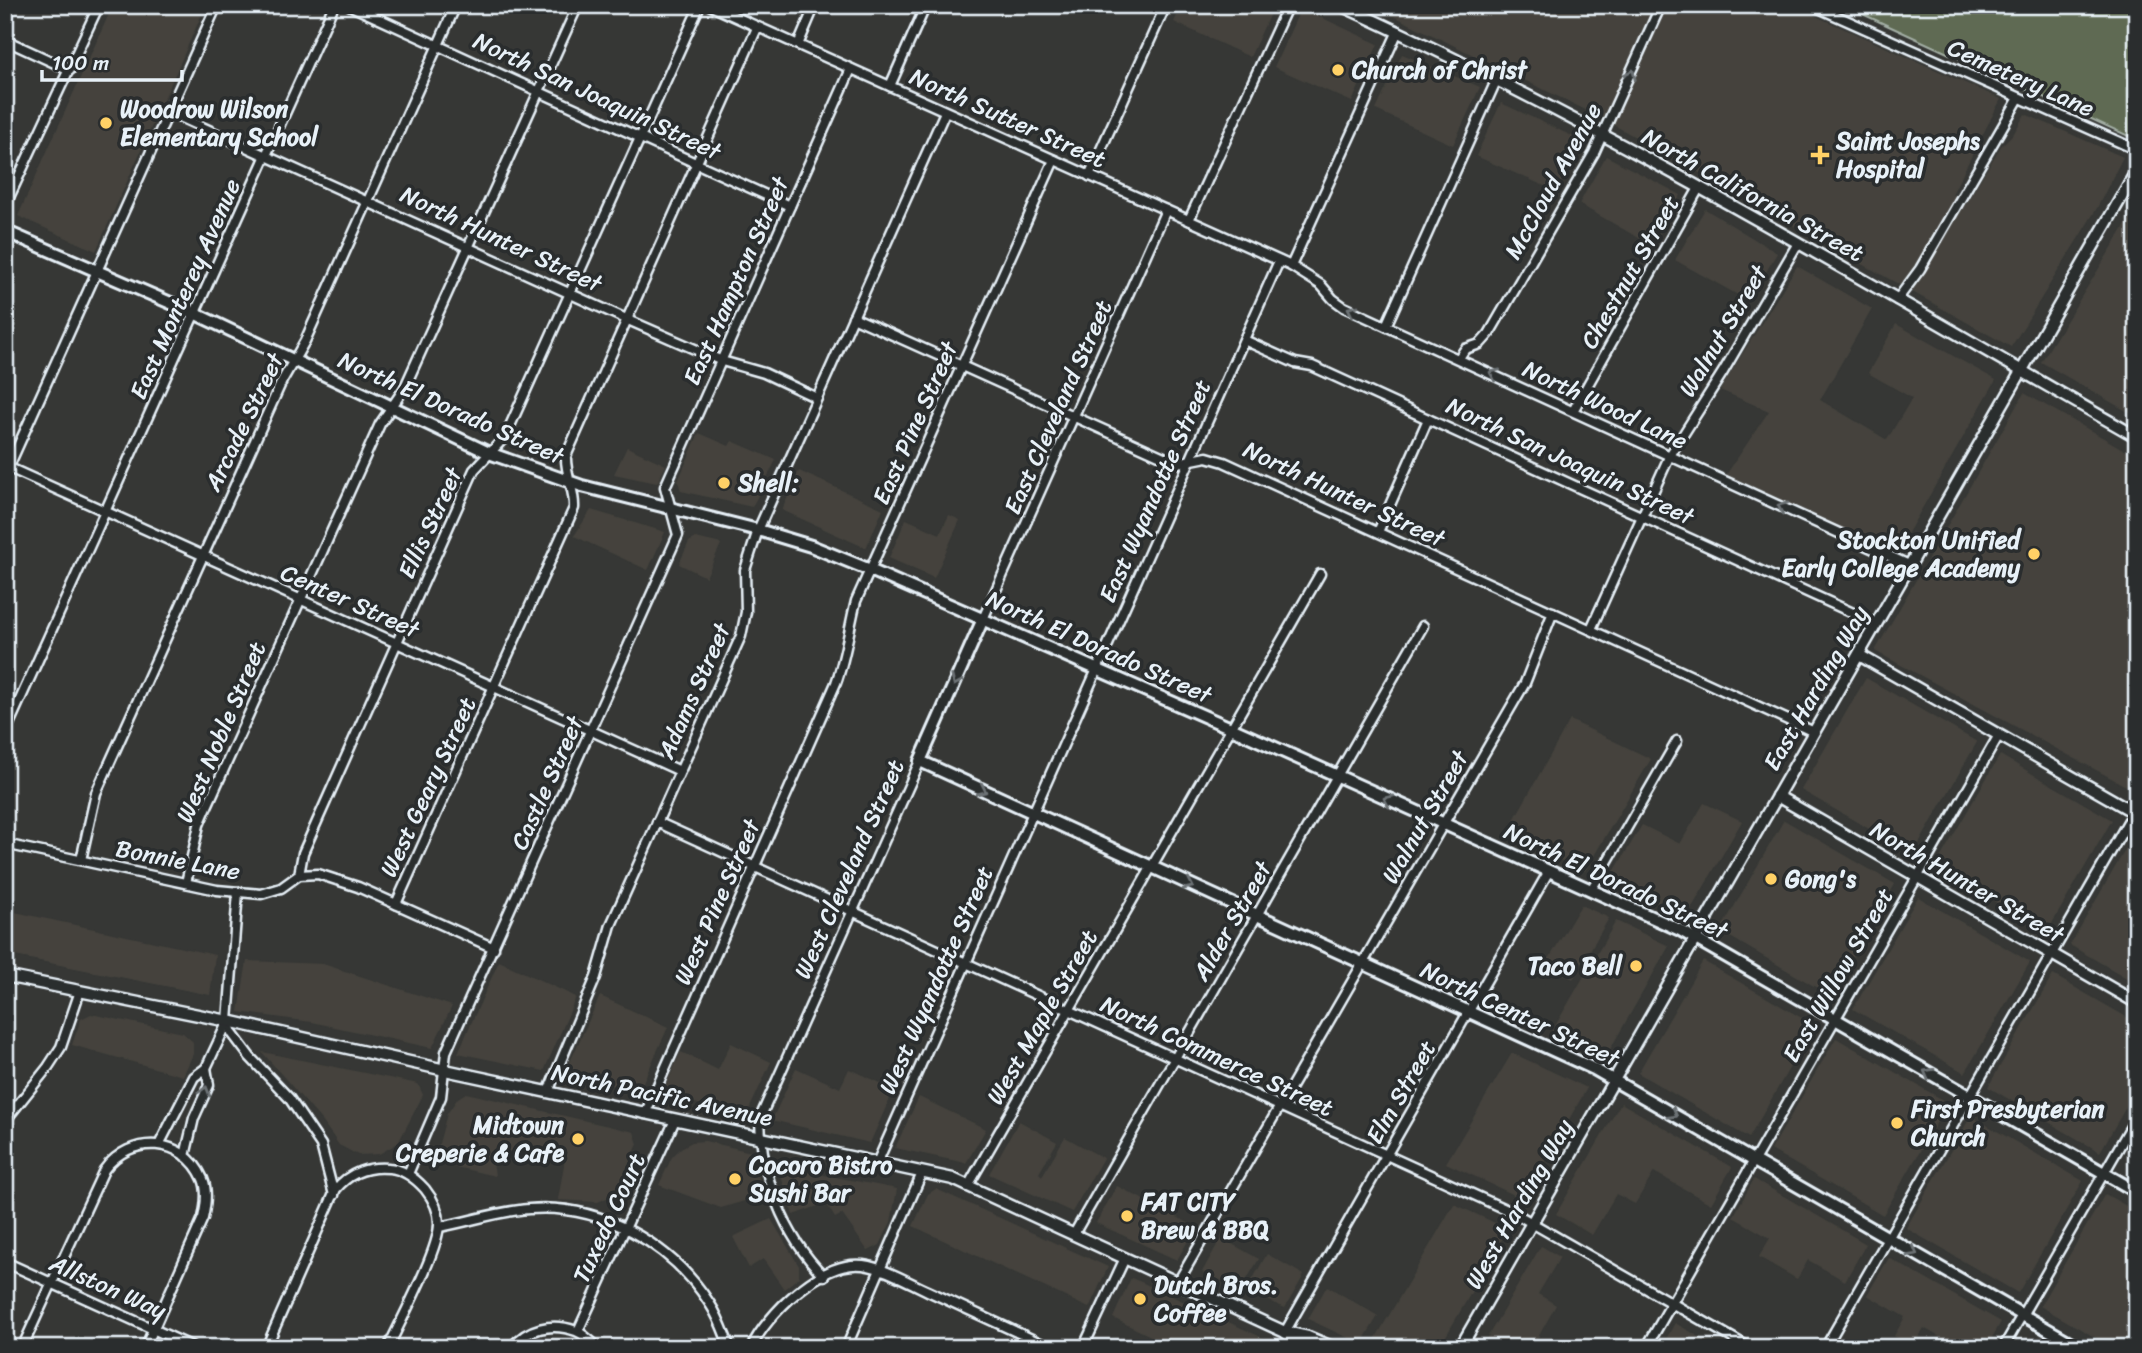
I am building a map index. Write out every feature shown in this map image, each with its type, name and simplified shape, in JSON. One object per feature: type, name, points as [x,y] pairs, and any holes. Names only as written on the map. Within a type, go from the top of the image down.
[{"type":"main road","name":"North El Dorado Street","points":[[5,231],[196,314],[489,453],[571,483],[811,546],[1096,668],[1591,890],[1696,939],[2137,1192]]},
{"type":"main road","name":"West Cleveland Street","points":[[920,761],[983,619]]},
{"type":"main road","name":"North Center Street","points":[[920,761],[1614,1080],[2080,1348]]},
{"type":"street","points":[[5,206],[99,5]]},
{"type":"street","points":[[6,469],[217,5]]},
{"type":"street","name":"East Monterey Avenue","points":[[5,733],[334,5]]},
{"type":"street","name":"North San Joaquin Street","points":[[349,5],[790,206]]},
{"type":"street","name":"Arcade Street","points":[[81,860],[96,793],[282,381],[305,341],[456,5]]},
{"type":"street","name":"West Noble Street","points":[[186,883],[199,825],[299,599],[380,424],[404,389],[578,5]]},
{"type":"street","name":"Ellis Street","points":[[299,874],[303,853],[474,470],[505,437],[700,5]]},
{"type":"street","name":"North Sutter Street","points":[[709,5],[1291,266]]},
{"type":"street","points":[[797,45],[815,5]]},
{"type":"street","points":[[890,86],[926,5]]},
{"type":"street","points":[[1089,176],[1166,5]]},
{"type":"street","points":[[1189,220],[1288,5]]},
{"type":"street","name":"North California Street","points":[[1340,5],[1398,31],[1699,188],[2137,438]]},
{"type":"street","name":"McCloud Avenue","points":[[1459,358],[1465,349],[1480,344],[1489,334],[1602,136],[1661,5]]},
{"type":"street","name":"Cemetery Lane","points":[[1812,5],[2137,150]]},
{"type":"street","name":"West Geary Street","points":[[396,904],[574,508],[565,464],[566,456],[757,28]]},
{"type":"street","points":[[1291,266],[1398,31]]},
{"type":"street","points":[[5,40],[70,70]]},
{"type":"street","name":"East Hampton Street","points":[[672,510],[666,487],[851,69]]},
{"type":"street","points":[[1386,326],[1496,81]]},
{"type":"street","points":[[1897,300],[1920,270],[2019,98]]},
{"type":"street","name":"North Hunter Street","points":[[169,112],[626,319],[722,361],[764,373],[817,397]]},
{"type":"street","name":"Adams Street","points":[[548,1092],[596,977],[611,925],[741,636],[746,612],[746,570],[758,530],[945,112]]},
{"type":"street","name":"East Pine Street","points":[[826,706],[845,659],[856,601],[1054,160]]},
{"type":"street","name":"East Harding Way","points":[[1614,1080],[2137,170]]},
{"type":"street","name":"Chestnut Street","points":[[1573,411],[1699,188]]},
{"type":"street","name":"East Cleveland Street","points":[[983,619],[1166,210]]},
{"type":"street","name":"Walnut Street","points":[[1591,629],[1669,457],[1724,372],[1798,243]]},
{"type":"street","name":"East Wyandotte Street","points":[[1032,813],[1279,261]]},
{"type":"street","name":"North Wood Lane","points":[[1291,266],[1321,285],[1344,307],[1911,566]]},
{"type":"street","name":"North Hunter Street","points":[[853,317],[1177,463],[1210,457],[1224,462],[1814,732]]},
{"type":"street","name":"North San Joaquin Street","points":[[1244,340],[1295,363],[1312,366],[1877,624]]},
{"type":"street","points":[[1378,532],[1428,419]]},
{"type":"street","name":"Center Street","points":[[6,469],[680,771]]},
{"type":"street","name":"Castle Street","points":[[408,1174],[441,1097],[446,1052],[678,535],[672,510]]},
{"type":"street","name":"West Maple Street","points":[[968,1185],[1320,574]]},
{"type":"street","name":"Walnut Street","points":[[1178,1282],[1525,683],[1553,612]]},
{"type":"street","name":"Alder Street","points":[[1074,1234],[1423,626]]},
{"type":"street","points":[[1825,1348],[2135,811],[1859,655]]},
{"type":"street","name":"West Pine Street","points":[[645,1114],[826,706]]},
{"type":"street","name":"East Willow Street","points":[[1646,1348],[1999,735]]},
{"type":"street","points":[[1591,890],[1677,741]]},
{"type":"street","name":"West Cleveland Street","points":[[824,1276],[807,1259],[775,1199],[766,1170],[760,1118],[920,761]]},
{"type":"street","name":"North Hunter Street","points":[[1777,796],[2137,1003]]},
{"type":"street","name":"West Wyandotte Street","points":[[877,1163],[1032,813]]},
{"type":"street","name":"North Commerce Street","points":[[657,822],[1533,1223],[1750,1348]]},
{"type":"street","name":"Bonnie Lane","points":[[5,844],[238,892],[261,894],[281,888],[299,874]]},
{"type":"street","name":"Elm Street","points":[[1285,1332],[1549,872]]},
{"type":"street","points":[[299,874],[318,874],[340,880],[494,948]]},
{"type":"street","points":[[160,1143],[194,1077],[206,1068],[228,1021],[238,892]]},
{"type":"street","name":"North Pacific Avenue","points":[[5,976],[228,1021],[953,1179],[1285,1332],[1308,1336],[1334,1348]]},
{"type":"street","points":[[5,1121],[48,1068],[61,1047],[80,991]]},
{"type":"street","points":[[228,1021],[232,1033],[295,1105],[321,1145],[334,1195]]},
{"type":"street","points":[[185,1156],[194,1118],[209,1085],[206,1068]]},
{"type":"street","name":"West Harding Way","points":[[1461,1348],[1614,1080]]},
{"type":"street","points":[[2003,1348],[2137,1116]]},
{"type":"street","name":"Tuxedo Court","points":[[578,1331],[675,1120]]},
{"type":"street","points":[[22,1348],[109,1163],[136,1145],[160,1143],[185,1156],[204,1182],[205,1210],[145,1348]]},
{"type":"street","points":[[267,1348],[334,1195],[348,1177],[365,1170],[388,1168],[408,1174],[422,1186],[432,1199],[439,1218],[439,1227],[429,1258],[388,1348]]},
{"type":"street","points":[[846,1348],[922,1173]]},
{"type":"street","points":[[439,1227],[510,1211],[554,1209],[594,1216],[625,1229],[660,1249],[712,1306],[730,1348]]},
{"type":"street","points":[[1083,1348],[1125,1258]]},
{"type":"street","name":"Allston Way","points":[[5,1262],[195,1348]]},
{"type":"street","points":[[751,1348],[763,1328],[799,1290],[824,1276],[852,1266],[864,1265],[1051,1348]]},
{"type":"street","points":[[511,1348],[527,1333],[547,1327],[578,1331],[598,1348]]},
{"type":"street","name":"North Pacific Avenue","points":[[1285,1332],[1303,1348]]},
{"type":"shaded area","name":"Woodrow Wilson Elementary School","points":[[113,5],[206,5],[96,251],[18,216]]},
{"type":"shaded area","points":[[1182,5],[1274,5],[1250,57],[1174,22]]},
{"type":"shaded area","name":"Saint Josephs Hospital","points":[[1371,5],[1791,5],[2001,99],[1952,194],[1965,205],[2001,146],[2014,133],[2025,114],[2123,157],[2097,208],[2011,347],[1596,115]]},
{"type":"shaded area","points":[[1301,8],[1378,44],[1352,102],[1274,67]]},
{"type":"shaded area","points":[[1402,54],[1480,87],[1453,145],[1376,110]]},
{"type":"shaded area","points":[[1501,103],[1585,142],[1556,191],[1476,156]]},
{"type":"shaded area","points":[[1606,156],[1681,195],[1653,246],[1579,204]]},
{"type":"shaded area","points":[[2137,207],[2137,417],[2041,362]]},
{"type":"shaded area","points":[[1705,209],[1777,253],[1749,301],[1675,260]]},
{"type":"shaded area","points":[[1797,266],[1872,309],[1820,400],[1887,440],[1912,398],[1868,373],[1896,324],[1996,380],[1897,552],[1843,532],[1726,475],[1769,411],[1720,390]]},
{"type":"shaded area","name":"Stockton Unified Early College Academy","points":[[2024,393],[2137,457],[2137,767],[2126,786],[1875,651]]},
{"type":"shaded area","points":[[699,433],[729,446],[732,441],[776,460],[752,507],[681,491],[678,481]]},
{"type":"shaded area","points":[[627,447],[666,465],[657,483],[614,474]]},
{"type":"shaded area","points":[[799,471],[883,509],[866,548],[782,510]]},
{"type":"shaded area","points":[[591,510],[665,532],[648,570],[574,536]]},
{"type":"shaded area","points":[[949,515],[960,520],[934,578],[889,558],[906,519],[940,534]]},
{"type":"shaded area","points":[[696,538],[721,544],[706,577],[679,564],[689,542]]},
{"type":"shaded area","points":[[1866,678],[1977,742],[1913,854],[1801,790]]},
{"type":"shaded area","points":[[1570,720],[1651,759],[1585,871],[1505,836]]},
{"type":"shaded area","points":[[2000,755],[2112,820],[2047,932],[1935,867]]},
{"type":"shaded area","points":[[1704,803],[1742,821],[1687,916],[1608,882],[1642,825],[1680,844]]},
{"type":"shaded area","points":[[1784,820],[1895,884],[1831,996],[1720,931]]},
{"type":"shaded area","points":[[2135,833],[2137,834],[2137,984],[2070,945]]},
{"type":"shaded area","points":[[1918,897],[2030,962],[1965,1073],[1853,1009]]},
{"type":"shaded area","points":[[1581,905],[1609,918],[1573,979],[1546,964]]},
{"type":"shaded area","points":[[5,910],[215,955],[210,995],[5,954]]},
{"type":"shaded area","points":[[1616,921],[1669,946],[1605,1058],[1551,1033]]},
{"type":"shaded area","points":[[247,961],[323,964],[452,1006],[432,1048],[312,1022],[239,1012]]},
{"type":"shaded area","points":[[499,961],[576,997],[544,1071],[458,1053]]},
{"type":"shaded area","points":[[1703,961],[1814,1025],[1749,1138],[1638,1073]]},
{"type":"shaded area","points":[[2053,975],[2137,1023],[2137,1088],[2100,1152],[1988,1087]]},
{"type":"shaded area","points":[[600,996],[668,1027],[639,1091],[564,1075]]},
{"type":"shaded area","points":[[91,1014],[183,1033],[193,1042],[193,1054],[183,1076],[72,1045],[81,1019]]},
{"type":"shaded area","points":[[1836,1038],[1948,1103],[1883,1215],[1771,1150]]},
{"type":"shaded area","points":[[731,1043],[771,1062],[747,1114],[661,1096],[681,1052],[718,1070]]},
{"type":"shaded area","points":[[262,1052],[418,1084],[423,1095],[398,1143],[379,1154],[358,1155],[339,1145],[323,1122]]},
{"type":"shaded area","points":[[1512,1053],[1587,1088],[1523,1199],[1446,1163]]},
{"type":"shaded area","points":[[796,1068],[840,1088],[849,1069],[894,1089],[870,1143],[772,1120]]},
{"type":"shaded area","points":[[466,1093],[634,1132],[638,1144],[615,1194],[598,1202],[558,1200],[565,1159],[523,1150],[492,1153],[495,1176],[434,1162],[447,1114],[458,1098]]},
{"type":"shaded area","points":[[919,1097],[986,1129],[966,1163],[895,1148]]},
{"type":"shaded area","points":[[1621,1103],[1732,1167],[1711,1204],[1654,1172],[1635,1204],[1616,1194],[1592,1235],[1556,1214]]},
{"type":"shaded area","points":[[1971,1116],[2083,1181],[2018,1293],[1906,1228]]},
{"type":"shaded area","points":[[1019,1121],[1057,1142],[1039,1173],[1042,1176],[1065,1137],[1103,1158],[1072,1212],[989,1174]]},
{"type":"shaded area","points":[[705,1141],[751,1152],[764,1195],[721,1208],[659,1185],[672,1157],[681,1148],[692,1142]]},
{"type":"shaded area","points":[[778,1166],[897,1189],[891,1222],[880,1245],[868,1251],[842,1214],[835,1218],[826,1203],[793,1215]]},
{"type":"shaded area","points":[[1754,1179],[1866,1244],[1845,1281],[1808,1260],[1797,1279],[1759,1257],[1770,1238],[1733,1217]]},
{"type":"shaded area","points":[[1117,1186],[1196,1227],[1177,1260],[1096,1223]]},
{"type":"shaded area","points":[[936,1189],[1108,1267],[1089,1308],[913,1226],[928,1194]]},
{"type":"shaded area","points":[[2105,1194],[2137,1212],[2137,1348],[2114,1348],[2040,1306]]},
{"type":"shaded area","points":[[1454,1204],[1508,1229],[1439,1348],[1370,1348]]},
{"type":"shaded area","points":[[771,1219],[799,1266],[799,1277],[784,1289],[763,1259],[749,1268],[733,1237]]},
{"type":"shaded area","points":[[1221,1238],[1259,1259],[1241,1289],[1202,1272]]},
{"type":"shaded area","points":[[1541,1246],[1560,1257],[1538,1294],[1556,1305],[1532,1348],[1481,1348]]},
{"type":"shaded area","points":[[1267,1254],[1304,1275],[1285,1308],[1246,1291]]},
{"type":"shaded area","points":[[1889,1258],[2001,1322],[1986,1348],[1959,1348],[1924,1328],[1913,1346],[1894,1336],[1905,1317],[1867,1295]]},
{"type":"shaded area","points":[[1131,1278],[1285,1348],[1151,1348],[1155,1338],[1113,1318]]},
{"type":"shaded area","points":[[1327,1286],[1378,1316],[1361,1344],[1308,1319]]},
{"type":"shaded area","points":[[1675,1323],[1719,1348],[1661,1348]]},
{"type":"green space","points":[[1843,5],[2137,5],[2137,140]]},
{"type":"place","name":"Church of Christ","points":[[1338,70]]},
{"type":"place","name":"Woodrow Wilson Elementary School","points":[[106,123]]},
{"type":"place","name":"Saint Josephs Hospital","points":[[1820,155]]},
{"type":"place","name":"Shell:","points":[[724,483]]},
{"type":"place","name":"Stockton Unified Early College Academy","points":[[2034,554]]},
{"type":"place","name":"Gong's","points":[[1771,879]]},
{"type":"place","name":"Taco Bell","points":[[1636,966]]},
{"type":"place","name":"First Presbyterian Church","points":[[1897,1123]]},
{"type":"place","name":"Midtown Creperie & Cafe","points":[[578,1139]]},
{"type":"place","name":"Cocoro Bistro Sushi Bar","points":[[735,1179]]},
{"type":"place","name":"FAT CITY Brew & BBQ","points":[[1127,1216]]},
{"type":"place","name":"Dutch Bros. Coffee","points":[[1140,1299]]}]
